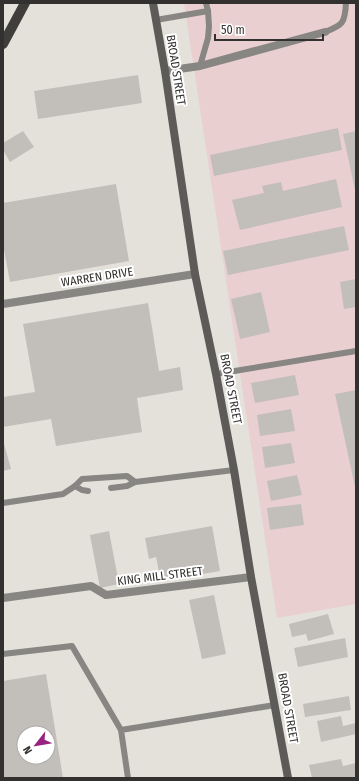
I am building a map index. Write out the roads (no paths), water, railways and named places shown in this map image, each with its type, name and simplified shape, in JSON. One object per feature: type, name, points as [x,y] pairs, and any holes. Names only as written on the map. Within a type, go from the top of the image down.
[{"type":"main road","points":[[3,44],[25,3]]},
{"type":"main road","name":"BROAD STREET","points":[[153,3],[165,71],[195,274],[234,470],[251,577],[288,778]]},
{"type":"street","points":[[165,71],[200,66],[325,32]]},
{"type":"street","name":"WARREN DRIVE","points":[[3,304],[195,274]]},
{"type":"street","name":"KING MILL STREET","points":[[3,598],[90,586],[106,596],[251,577]]},
{"type":"lane","points":[[200,66],[208,38],[209,26],[206,3]]},
{"type":"lane","points":[[325,32],[338,27],[343,21],[346,14],[346,3]]},
{"type":"lane","points":[[156,20],[208,11]]},
{"type":"lane","points":[[216,374],[356,351]]},
{"type":"lane","points":[[111,488],[128,486],[135,482],[234,470]]},
{"type":"lane","points":[[3,503],[63,494],[82,479],[127,476],[135,482]]},
{"type":"lane","points":[[75,486],[82,490],[88,491]]},
{"type":"lane","points":[[3,654],[72,646],[121,730],[128,778]]},
{"type":"lane","points":[[121,730],[275,705]]}]
